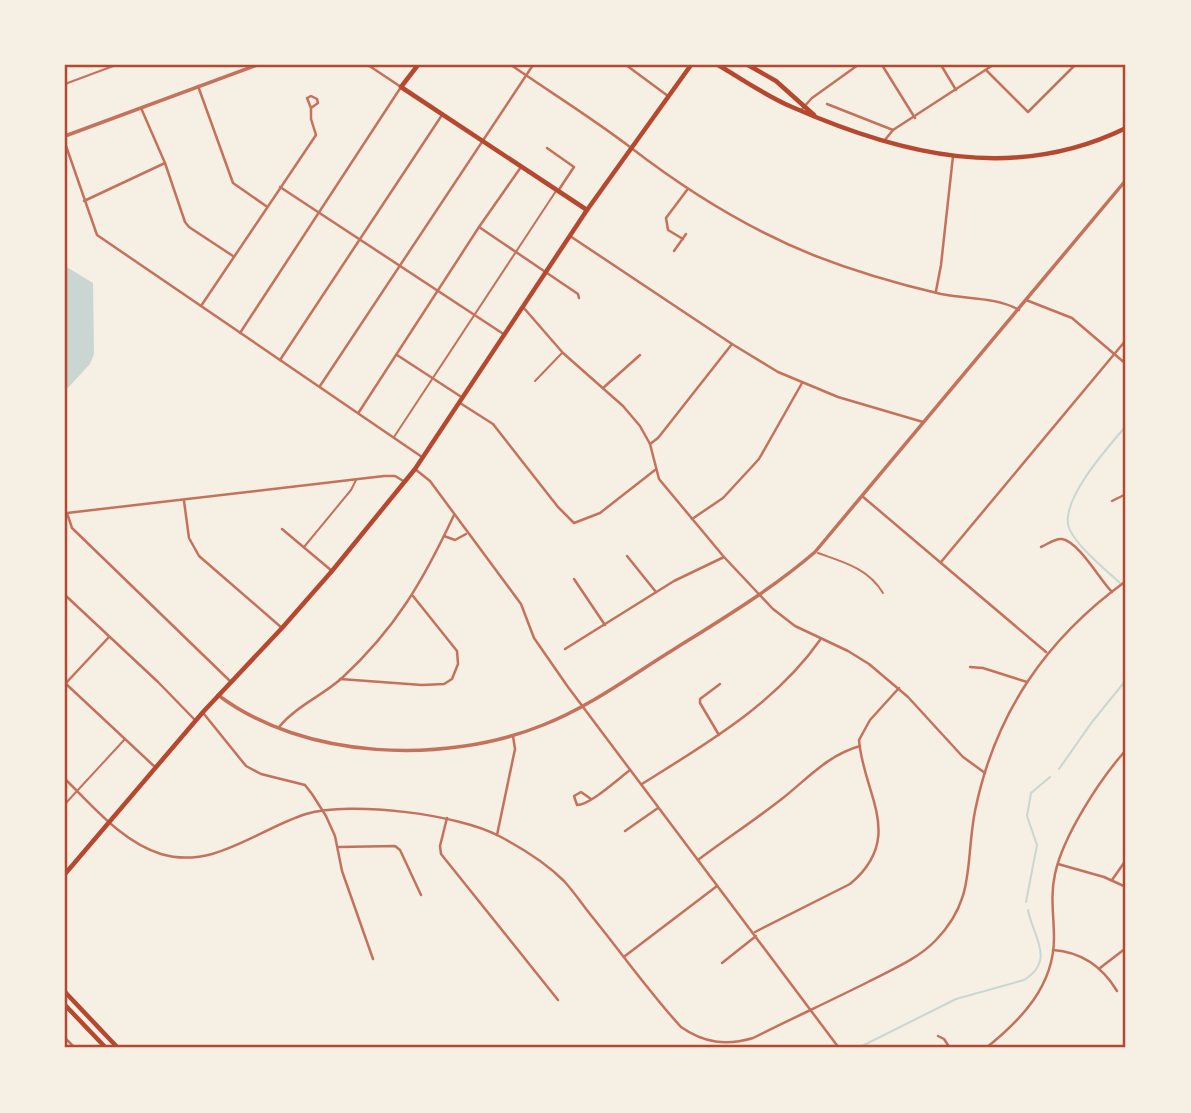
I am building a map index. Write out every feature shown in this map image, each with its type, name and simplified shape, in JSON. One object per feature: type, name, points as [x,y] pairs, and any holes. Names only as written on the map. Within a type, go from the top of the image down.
[{"type":"main road","points":[[418,65],[401,87],[587,210]]},
{"type":"main road","points":[[65,874],[202,712],[332,571],[405,482],[630,147],[691,65]]},
{"type":"main road","points":[[718,65],[801,110],[884,141],[953,156],[1010,159],[1044,156],[1083,146],[1126,128]]},
{"type":"main road","points":[[748,65],[776,80],[814,115]]},
{"type":"main road","points":[[65,992],[118,1048]]},
{"type":"main road","points":[[65,1005],[106,1048]]},
{"type":"street","points":[[65,135],[257,65]]},
{"type":"street","points":[[240,332],[401,87],[368,65]]},
{"type":"street","points":[[511,65],[687,190],[753,228],[814,255],[879,277],[936,292],[1006,303],[1019,310]]},
{"type":"street","points":[[319,386],[533,65]]},
{"type":"street","points":[[626,65],[668,96]]},
{"type":"street","points":[[801,110],[858,65]]},
{"type":"street","points":[[881,65],[915,118]]},
{"type":"street","points":[[940,65],[956,90]]},
{"type":"street","points":[[884,141],[893,130],[993,65]]},
{"type":"street","points":[[987,71],[1028,112],[1075,65]]},
{"type":"street","points":[[198,86],[233,183],[267,207]]},
{"type":"street","points":[[827,104],[893,130]]},
{"type":"street","points":[[141,108],[165,163],[185,222],[234,257]]},
{"type":"street","points":[[201,306],[316,135],[310,119],[311,108]]},
{"type":"street","points":[[280,360],[442,115]]},
{"type":"street","points":[[65,143],[97,235],[422,457]]},
{"type":"street","points":[[547,148],[574,167],[558,190]]},
{"type":"street","points":[[936,292],[942,265],[953,156]]},
{"type":"street","points":[[84,201],[165,163]]},
{"type":"street","points":[[358,413],[479,227],[522,167]]},
{"type":"street","points":[[218,695],[240,711],[279,727],[336,743],[403,751],[475,744],[513,736],[582,707],[760,596],[815,552],[1126,180]]},
{"type":"street","points":[[280,187],[505,335]]},
{"type":"street","points":[[682,239],[668,230],[665,222],[687,190]]},
{"type":"street","points":[[479,227],[546,271],[578,294],[579,298]]},
{"type":"street","points":[[674,251],[685,234]]},
{"type":"street","points":[[569,236],[732,344],[802,383],[924,423]]},
{"type":"street","points":[[1026,300],[1072,318],[1126,364]]},
{"type":"street","points":[[523,307],[563,353],[603,388],[640,426],[650,444],[659,479],[760,596],[784,620],[869,664],[899,688],[963,758],[985,773]]},
{"type":"street","points":[[941,562],[1126,340]]},
{"type":"street","points":[[650,444],[705,381],[732,344]]},
{"type":"street","points":[[397,355],[433,378],[493,424],[558,507],[574,523],[600,513],[655,470]]},
{"type":"street","points":[[603,388],[639,355]]},
{"type":"street","points":[[692,519],[723,498],[759,459],[802,383]]},
{"type":"street","points":[[415,469],[430,481],[521,604],[534,638],[582,707],[839,1048]]},
{"type":"street","points":[[230,682],[72,528],[67,513],[357,479],[395,476],[405,482]]},
{"type":"street","points":[[1112,501],[1126,494]]},
{"type":"street","points":[[862,496],[1047,653]]},
{"type":"street","points":[[184,499],[189,538],[199,556],[282,628]]},
{"type":"street","points":[[279,727],[289,715],[340,679],[382,635],[413,596],[454,516]]},
{"type":"street","points":[[282,529],[332,571]]},
{"type":"street","points":[[444,536],[455,540],[467,533]]},
{"type":"street","points":[[1041,547],[1055,540],[1067,541],[1112,592]]},
{"type":"street","points":[[627,556],[656,592]]},
{"type":"street","points":[[565,649],[656,592],[724,557]]},
{"type":"street","points":[[575,579],[605,625]]},
{"type":"street","points":[[65,779],[110,822],[136,842],[172,856],[200,857],[226,850],[288,820],[322,811],[402,812],[447,818],[497,835],[538,859],[565,882],[681,1027],[716,1043],[740,1042],[907,962],[934,942],[946,929],[965,893],[974,816],[985,773],[1000,733],[1027,682],[1047,653],[1086,613],[1126,582]]},
{"type":"street","points":[[65,595],[195,720]]},
{"type":"street","points":[[340,679],[422,685],[444,684],[452,679],[458,664],[457,651],[413,596]]},
{"type":"street","points":[[109,637],[65,684],[155,766]]},
{"type":"street","points":[[641,785],[748,715],[787,680],[820,640]]},
{"type":"street","points":[[970,667],[983,668],[1027,682]]},
{"type":"street","points":[[719,735],[700,699],[720,684]]},
{"type":"street","points":[[722,963],[755,934],[850,884],[862,874],[878,841],[879,820],[860,746],[860,734],[899,688]]},
{"type":"street","points":[[202,712],[246,766],[261,774],[305,785],[322,811],[338,847],[342,871],[373,959]]},
{"type":"street","points":[[497,835],[515,749],[513,736]]},
{"type":"street","points":[[698,860],[783,798],[828,760],[860,746]]},
{"type":"street","points":[[986,1048],[1017,1020],[1035,998],[1047,977],[1053,950],[1052,901],[1058,864],[1082,813],[1126,750]]},
{"type":"street","points":[[591,799],[581,792],[574,796],[577,805],[582,805],[591,799],[630,770]]},
{"type":"street","points":[[625,831],[658,808]]},
{"type":"street","points":[[447,818],[440,846],[441,854],[558,1000]]},
{"type":"street","points":[[338,847],[396,846],[421,895]]},
{"type":"street","points":[[1112,880],[1126,860]]},
{"type":"street","points":[[65,862],[70,867]]},
{"type":"street","points":[[1058,864],[1112,880],[1126,887]]},
{"type":"street","points":[[624,957],[718,886]]},
{"type":"street","points":[[1100,968],[1126,948]]},
{"type":"street","points":[[1053,950],[1071,952],[1100,968],[1117,991]]},
{"type":"street","points":[[938,1036],[944,1039],[950,1048]]},
{"type":"street","points":[[65,1038],[75,1048]]},
{"type":"lane","points":[[65,84],[116,65]]},
{"type":"lane","points":[[394,437],[558,190]]},
{"type":"lane","points":[[536,381],[563,353]]},
{"type":"lane","points":[[304,547],[357,479]]},
{"type":"lane","points":[[815,552],[853,565],[877,583],[883,593]]},
{"type":"lane","points":[[65,804],[126,738]]},
{"type":"shaded area","points":[[65,266],[93,283],[94,354],[90,364],[65,391]]},
{"type":"waterway","points":[[1126,426],[1087,474],[1071,503],[1068,517],[1069,528],[1079,543],[1126,588]]},
{"type":"waterway","points":[[1059,769],[1126,680]]},
{"type":"waterway","points":[[1026,902],[1037,845],[1027,816],[1031,793],[1050,777]]},
{"type":"waterway","points":[[858,1048],[956,999],[1024,980],[1034,972],[1041,956],[1028,910]]}]
